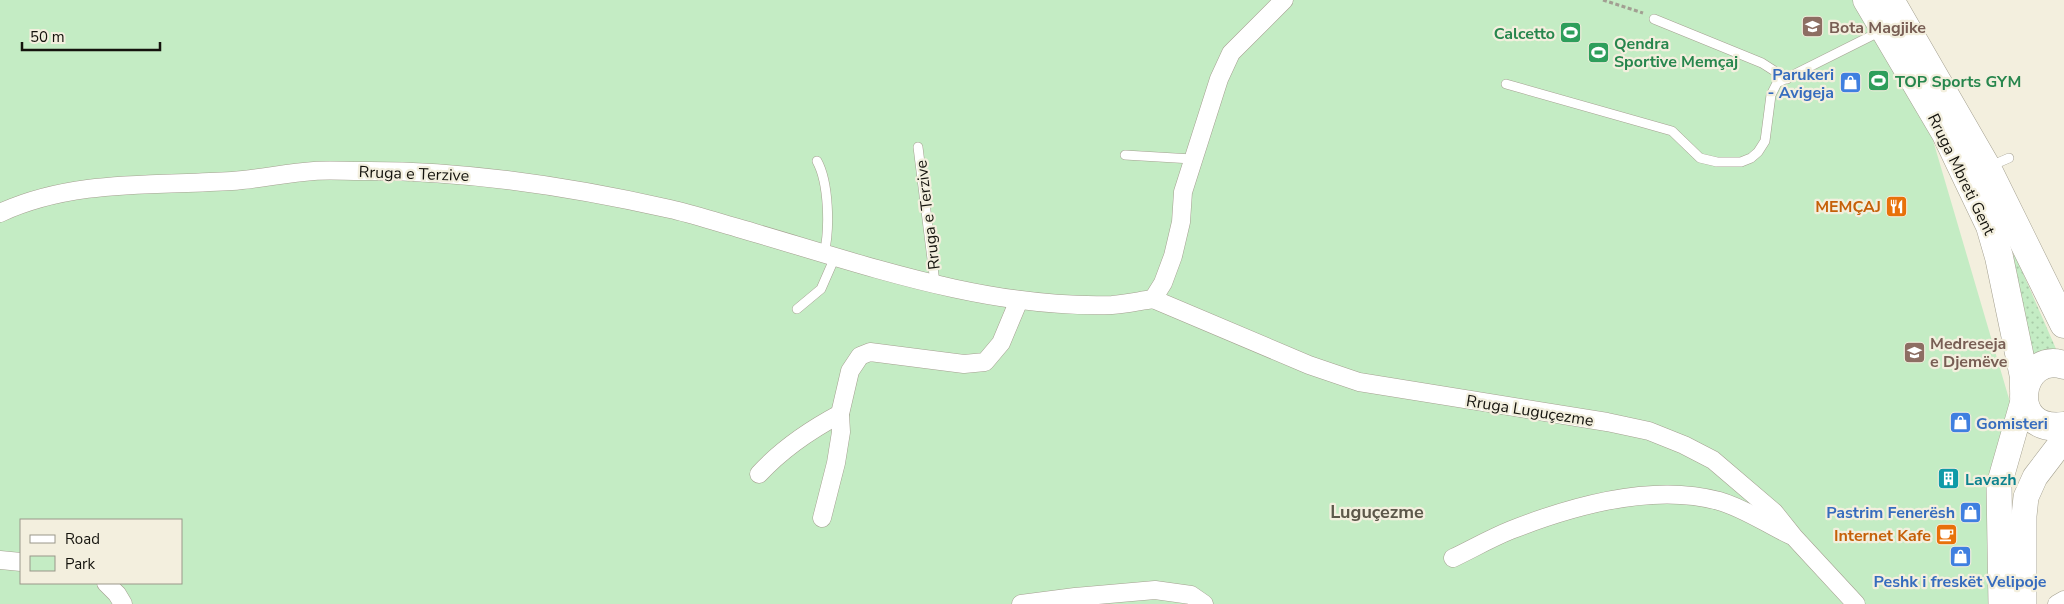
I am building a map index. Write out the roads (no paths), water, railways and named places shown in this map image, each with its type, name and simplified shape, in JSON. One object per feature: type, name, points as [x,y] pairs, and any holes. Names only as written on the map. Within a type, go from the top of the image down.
[{"type":"main road","name":"Rruga Mbreti Gent","points":[[1867,0],[1946,134],[1990,226],[1999,257],[2024,377],[2024,395]]},
{"type":"main road","name":"Rruga Mbreti Gent","points":[[1890,0],[1998,163],[2064,324]]},
{"type":"main road","points":[[2001,604],[1999,485],[2024,395],[2033,372],[2042,366],[2051,364],[2064,365]]},
{"type":"main road","points":[[2024,395],[2027,411],[2034,420],[2054,428],[2064,426]]},
{"type":"main road","points":[[2024,604],[2024,516],[2026,497],[2035,477],[2064,438]]},
{"type":"street","points":[[1153,299],[1163,283],[1173,256],[1181,222],[1183,192],[1219,79],[1231,53],[1284,0]]},
{"type":"street","name":"Rruga e Terzive","points":[[0,213],[10,208],[75,190],[147,183],[233,181],[315,171],[402,170],[496,178],[672,209],[829,255],[935,283],[1019,300],[1114,305],[1153,299]]},
{"type":"street","name":"Rruga Luguçezme","points":[[1153,299],[1309,365],[1360,382],[1607,422],[1649,431],[1684,445],[1712,460],[1774,512],[1794,537],[1856,604]]},
{"type":"street","points":[[822,518],[836,462],[841,432],[840,414],[850,371],[860,356],[870,352],[964,364],[985,362],[1001,343],[1019,300]]},
{"type":"street","points":[[759,474],[774,457],[840,414]]},
{"type":"street","points":[[1453,558],[1510,530],[1582,507],[1641,496],[1679,495],[1719,501],[1748,513],[1794,537]]},
{"type":"street","points":[[0,560],[20,562]]},
{"type":"street","points":[[107,584],[118,594],[123,604]]},
{"type":"street","points":[[1021,604],[1075,596],[1155,590],[1191,595],[1204,604]]},
{"type":"street","points":[[2057,604],[2064,600]]},
{"type":"lane","points":[[1654,19],[1762,63],[1786,79]]},
{"type":"lane","points":[[1506,84],[1672,131],[1700,158],[1717,162],[1742,162],[1751,158],[1764,141],[1771,95],[1777,83],[1884,29]]},
{"type":"lane","name":"Rruga e Terzive","points":[[918,147],[929,222],[935,283]]},
{"type":"lane","points":[[1124,155],[1192,159]]},
{"type":"lane","points":[[797,309],[821,289],[829,255],[825,185],[823,171],[817,161]]},
{"type":"place","name":"Bota Magjike","points":[[1813,27]]},
{"type":"place","name":"Calcetto","points":[[1571,33]]},
{"type":"place","name":"Qendra Sportive Memçaj","points":[[1598,52]]},
{"type":"place","name":"TOP Sports GYM","points":[[1879,81]]},
{"type":"place","name":"Parukeri - Avigeja","points":[[1850,83]]},
{"type":"place","name":"MEMÇAJ","points":[[1897,206]]},
{"type":"place","name":"Medreseja e Djemëve","points":[[1914,352]]},
{"type":"place","name":"Gomisteri","points":[[1960,423]]},
{"type":"place","name":"Lavazh","points":[[1949,479]]},
{"type":"place","name":"Pastrim Fenerësh","points":[[1971,512]]},
{"type":"place","name":"Internet Kafe","points":[[1947,535]]},
{"type":"place","name":"Peshk i freskët Velipoje","points":[[1960,557]]},
{"type":"district","name":"Luguçezme","points":[[1377,512]]}]
